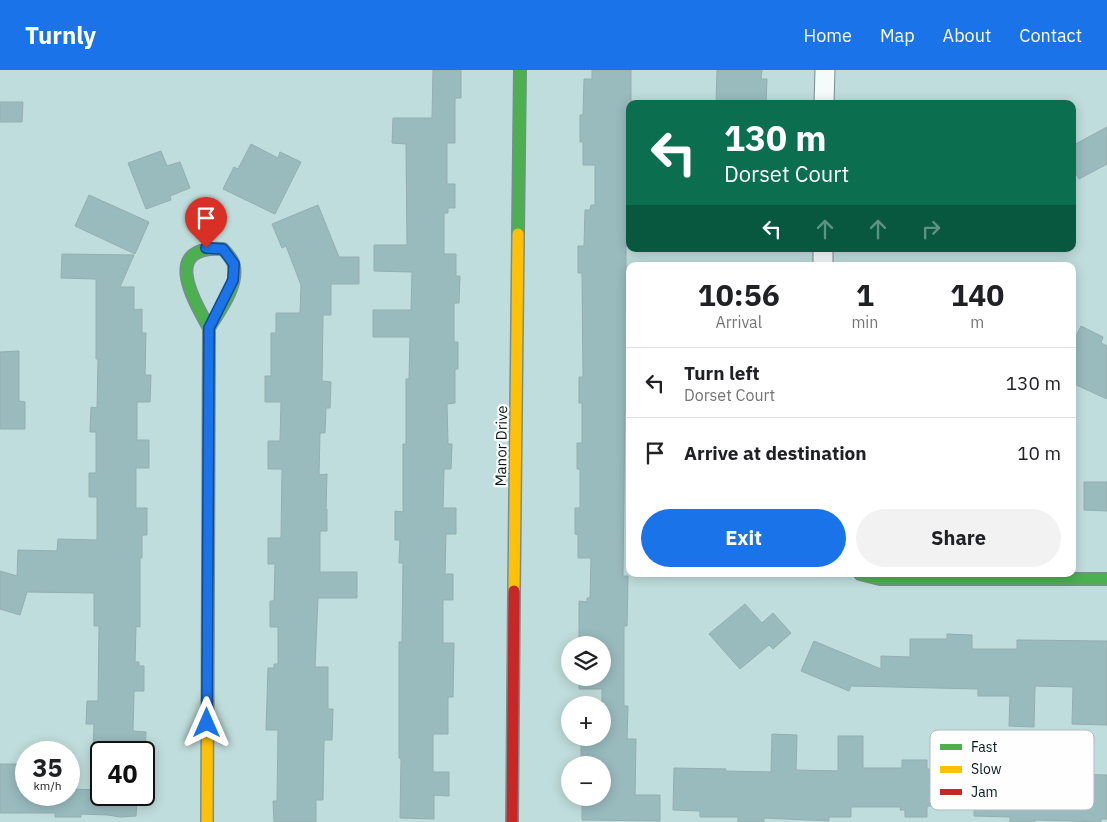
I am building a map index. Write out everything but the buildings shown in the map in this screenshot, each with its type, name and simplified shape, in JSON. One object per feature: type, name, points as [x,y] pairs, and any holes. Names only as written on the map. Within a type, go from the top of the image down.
[{"type":"street","name":"Manor Drive","points":[[512,822],[520,70]]},
{"type":"street","points":[[824,100],[825,70]]},
{"type":"street","points":[[207,822],[209,328],[233,280],[234,264],[223,249],[206,248],[192,256],[185,269],[186,284],[209,328]]},
{"type":"street","points":[[872,577],[880,579],[1107,579]]},
{"type":"traffic: fast","points":[[518,234],[520,70]]},
{"type":"traffic: fast","points":[[208,576],[209,328],[227,298],[234,274],[232,261],[223,249],[204,250],[192,256],[187,265],[190,289],[209,328]]},
{"type":"traffic: fast","points":[[872,577],[880,579],[1107,579]]},
{"type":"traffic: slow","points":[[514,591],[518,234]]},
{"type":"traffic: slow","points":[[207,822],[208,576]]},
{"type":"traffic: jam","points":[[512,822],[514,591]]},
{"type":"route","points":[[206,248],[223,249],[234,264],[233,280],[209,328],[207,723]]}]
